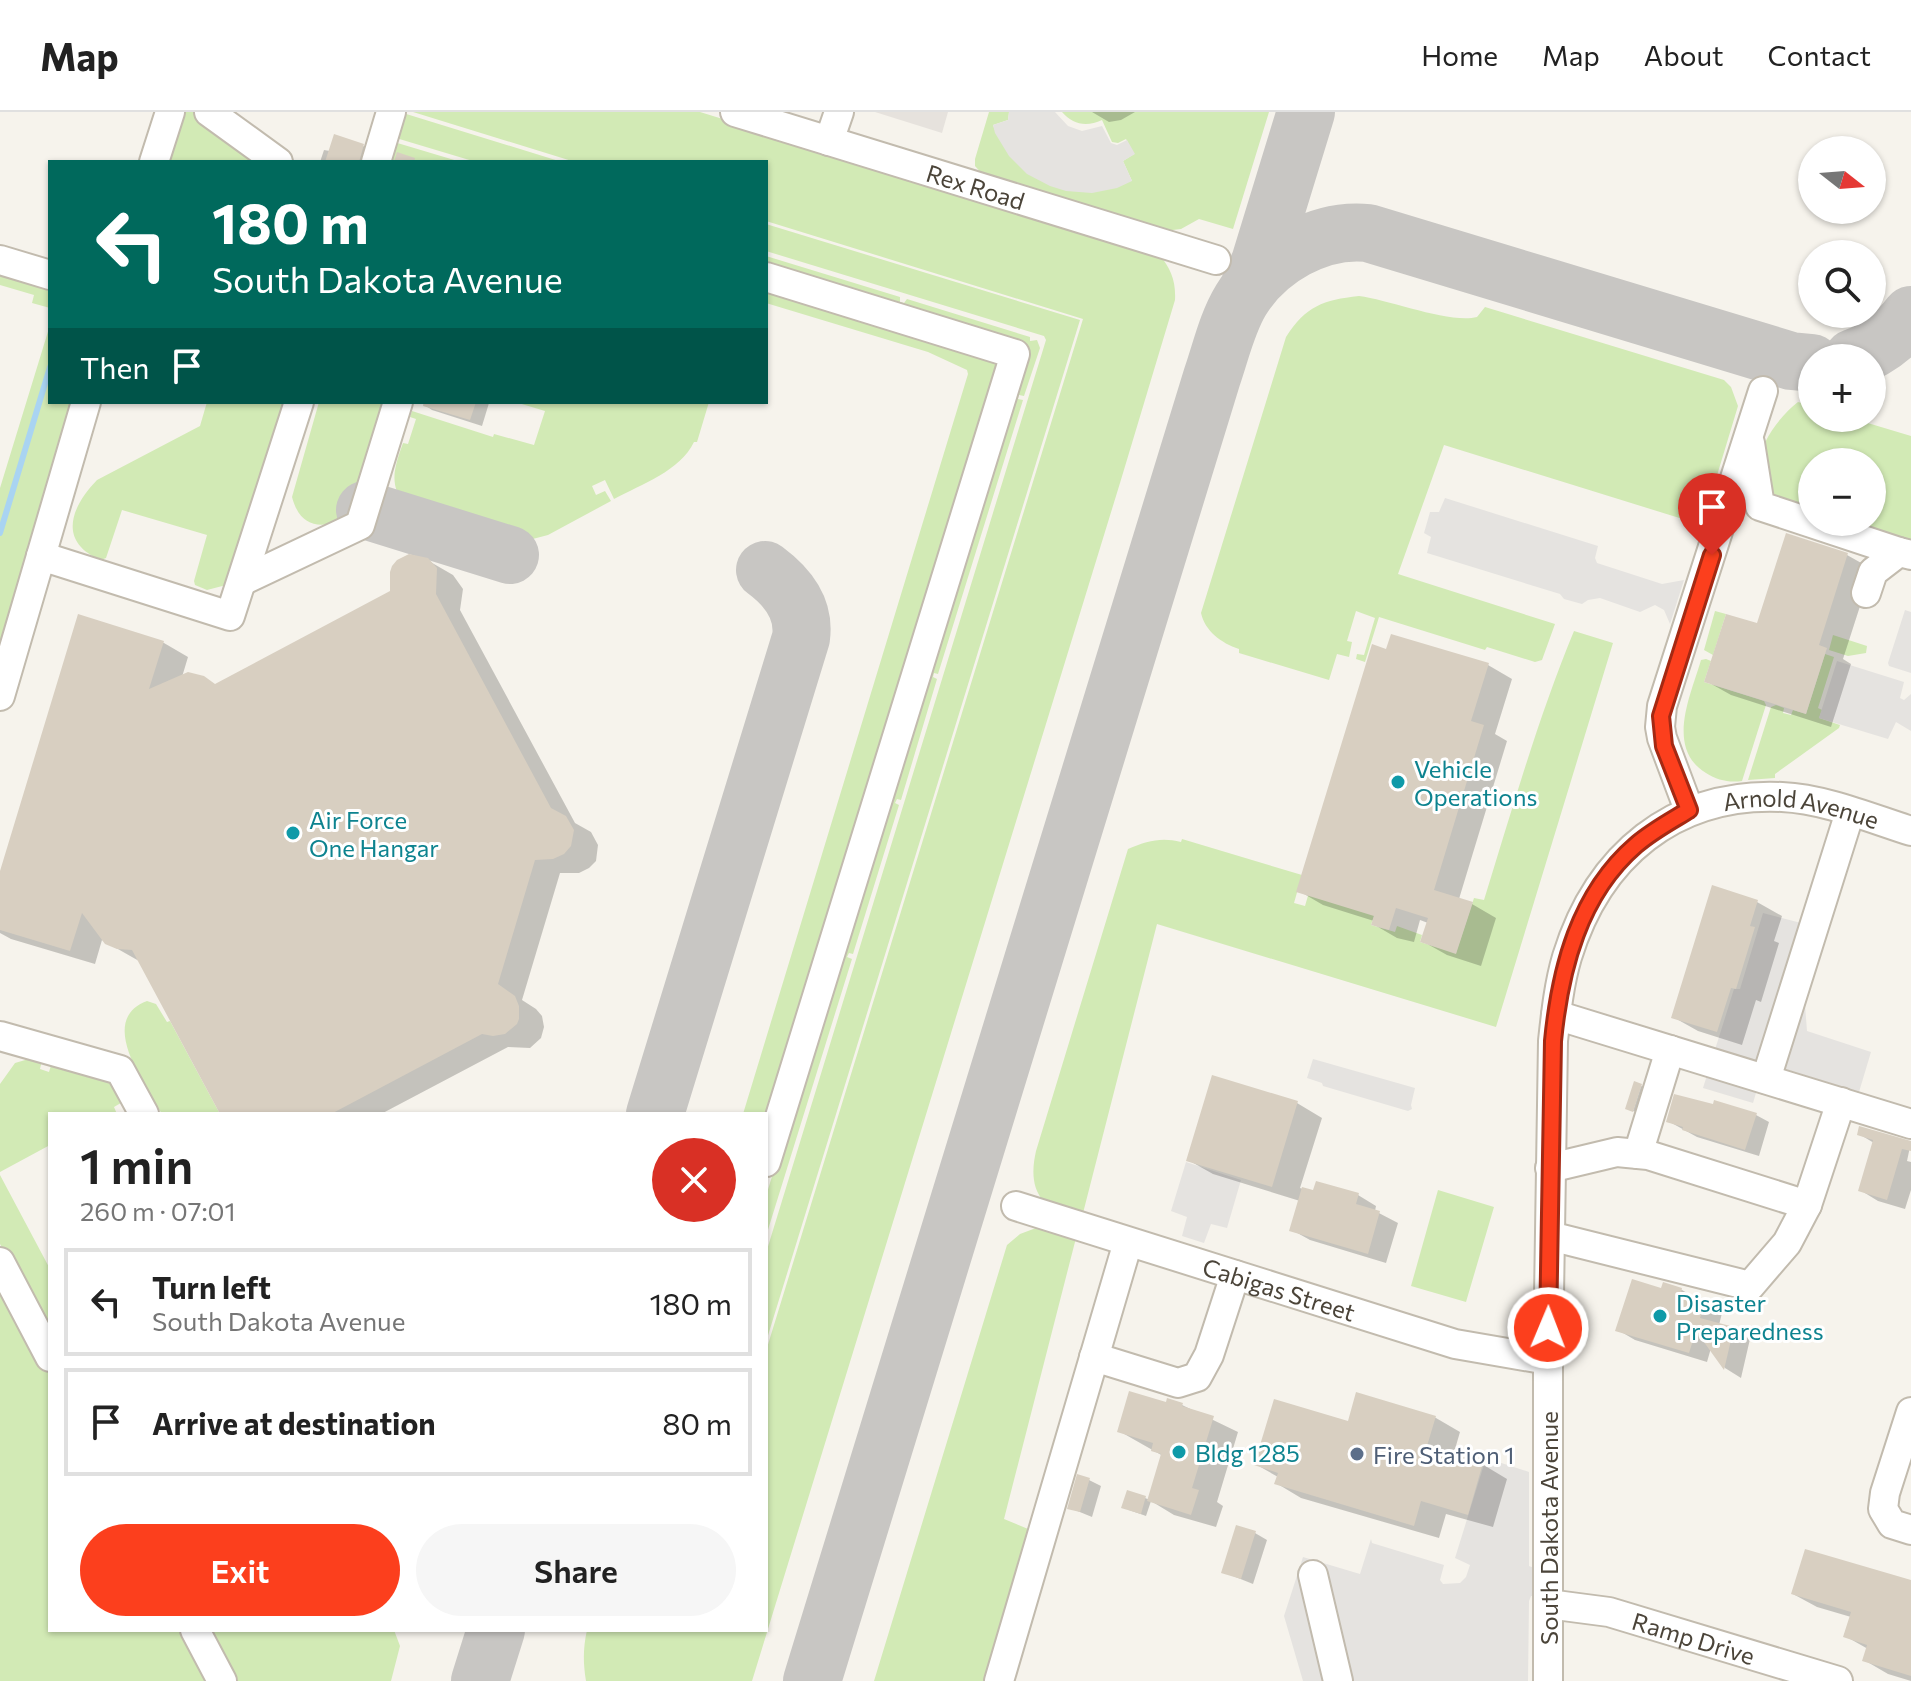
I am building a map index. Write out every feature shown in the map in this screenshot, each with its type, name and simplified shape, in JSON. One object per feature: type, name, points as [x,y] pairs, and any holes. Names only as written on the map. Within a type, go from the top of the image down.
[{"type":"street","points":[[155,160],[170,112]]},
{"type":"street","points":[[209,112],[275,160]]},
{"type":"street","points":[[377,160],[391,112]]},
{"type":"street","name":"Rex Road","points":[[735,112],[1216,260]]},
{"type":"street","points":[[829,141],[839,112]]},
{"type":"street","points":[[0,260],[48,274]]},
{"type":"street","points":[[768,278],[1015,354],[768,1156]]},
{"type":"street","points":[[1689,810],[1662,738],[1662,706],[1763,391]]},
{"type":"street","points":[[0,696],[85,404]]},
{"type":"street","points":[[41,556],[230,616],[298,404]]},
{"type":"street","points":[[242,581],[360,525],[397,404]]},
{"type":"street","points":[[1749,438],[1760,506],[1905,554]]},
{"type":"street","points":[[1866,593],[1873,572],[1905,554]]},
{"type":"street","name":"Arnold Avenue","points":[[1689,810],[1740,799],[1783,797],[1850,812],[1911,831]]},
{"type":"street","name":"South Dakota Avenue","points":[[1548,1681],[1550,1168],[1556,1015],[1567,958],[1591,901],[1638,843],[1689,810]]},
{"type":"street","points":[[1766,1079],[1850,812]]},
{"type":"street","points":[[1556,1015],[1911,1124]]},
{"type":"street","points":[[0,1036],[120,1070],[143,1112]]},
{"type":"street","points":[[1638,1154],[1670,1050]]},
{"type":"street","points":[[1550,1236],[1750,1286],[1787,1243],[1807,1205],[1841,1102]]},
{"type":"street","points":[[1550,1168],[1617,1152],[1648,1155],[1807,1205]]},
{"type":"street","name":"Cabigas Street","points":[[1016,1206],[1455,1344],[1548,1360]]},
{"type":"street","points":[[999,1681],[1128,1242]]},
{"type":"street","points":[[0,1262],[48,1353]]},
{"type":"street","points":[[1094,1357],[1178,1383],[1197,1377],[1209,1355],[1235,1275]]},
{"type":"street","points":[[1911,1412],[1903,1464],[1883,1509],[1892,1524],[1911,1530]]},
{"type":"street","points":[[1313,1575],[1338,1681]]},
{"type":"street","name":"Ramp Drive","points":[[1548,1604],[1609,1612],[1769,1671],[1838,1681]]},
{"type":"street","points":[[196,1632],[222,1681]]},
{"type":"shaded area","points":[[875,112],[948,112],[942,133]]},
{"type":"shaded area","points":[[1009,112],[1055,112],[1068,126],[1082,131],[1102,126],[1111,143],[1117,145],[1127,140],[1135,154],[1123,161],[1132,181],[1092,193],[1066,191],[1027,174],[1009,156],[995,133],[993,125],[1008,120]]},
{"type":"shaded area","points":[[1445,498],[1598,546],[1597,563],[1662,584],[1684,580],[1670,624],[1664,610],[1655,605],[1640,612],[1600,598],[1582,604],[1564,599],[1560,594],[1427,553],[1431,537],[1424,533],[1430,512],[1439,512]]},
{"type":"shaded area","points":[[1905,610],[1911,612],[1911,673],[1888,663]]},
{"type":"shaded area","points":[[1837,661],[1904,682],[1900,698],[1904,700],[1911,694],[1911,731],[1896,722],[1888,739],[1819,718]]},
{"type":"shaded area","points":[[1763,913],[1828,930],[1805,1005],[1807,1031],[1871,1052],[1859,1092],[1785,1069],[1767,1089],[1756,1093],[1753,1103],[1703,1088],[1734,989],[1740,989]]},
{"type":"shaded area","points":[[1313,1059],[1415,1088],[1412,1109],[1408,1111],[1323,1086],[1307,1078]]},
{"type":"shaded area","points":[[1186,1162],[1241,1180],[1227,1228],[1211,1224],[1204,1243],[1182,1236],[1187,1217],[1171,1211]]},
{"type":"shaded area","points":[[1486,1458],[1529,1472],[1529,1566],[1537,1569],[1538,1596],[1531,1596],[1529,1601],[1528,1681],[1303,1681],[1284,1616],[1303,1557],[1360,1574],[1371,1539],[1372,1543],[1444,1565],[1440,1580],[1443,1584],[1460,1583],[1470,1565],[1455,1558]]},
{"type":"green space","points":[[178,112],[198,112],[267,160],[165,160]]},
{"type":"green space","points":[[413,112],[700,112],[1159,254],[1170,270],[1175,287],[1175,300],[1120,483],[768,1629],[768,1344],[1083,319],[768,222],[768,160],[569,160]]},
{"type":"green space","points":[[989,112],[1009,112],[1008,120],[993,125],[996,133],[1132,181],[1123,161],[1134,154],[1126,139],[1112,142],[1102,120],[1080,124],[1062,112],[1269,112],[1233,229],[1199,219],[1181,229],[1164,231],[984,176],[975,166],[975,159]]},
{"type":"green space","points":[[403,113],[556,160],[469,160],[396,138]]},
{"type":"green space","points":[[394,142],[454,160],[391,160]]},
{"type":"green space","points":[[768,225],[1080,320],[768,1335],[768,1246],[1046,340],[1044,336],[768,252]]},
{"type":"green space","points":[[768,257],[900,297],[900,302],[904,303],[907,299],[1030,337],[1030,341],[1037,340],[1040,348],[1024,396],[1019,395],[1018,399],[1023,400],[938,674],[934,673],[933,677],[937,679],[901,800],[897,799],[895,803],[899,805],[853,954],[849,953],[847,957],[852,959],[768,1230],[768,1189],[1026,349],[768,269]]},
{"type":"green space","points":[[0,266],[48,280],[48,307],[32,303],[34,295],[0,285]]},
{"type":"green space","points":[[768,285],[997,362],[994,371],[1003,374],[768,1138],[768,1112],[744,1112],[968,374],[967,370],[928,352],[768,304]]},
{"type":"green space","points":[[1359,296],[1452,317],[1477,317],[1485,307],[1724,380],[1731,387],[1738,406],[1702,525],[1444,445],[1398,574],[1555,624],[1542,660],[1535,662],[1487,647],[1485,650],[1379,617],[1365,662],[1356,659],[1357,654],[1364,655],[1375,618],[1356,611],[1347,641],[1352,642],[1349,657],[1337,654],[1329,680],[1239,653],[1239,649],[1210,631],[1201,613],[1286,337],[1301,318],[1316,306]]},
{"type":"green space","points":[[48,332],[48,404],[82,404],[0,674],[0,488]]},
{"type":"green space","points":[[1798,402],[1798,432],[1886,432],[1886,428],[1911,436],[1911,545],[1882,536],[1886,536],[1886,448],[1798,448],[1798,509],[1770,498],[1759,467],[1760,458],[1766,440]]},
{"type":"green space","points":[[206,404],[285,404],[230,584],[207,590],[195,585],[207,535],[122,510],[106,558],[101,560],[87,553],[78,544],[73,524],[80,502],[97,480],[200,426]]},
{"type":"green space","points":[[318,404],[382,404],[373,434],[377,441],[351,516],[323,525],[315,524],[301,516],[292,497]]},
{"type":"green space","points":[[522,404],[708,404],[697,442],[680,461],[659,476],[614,499],[605,480],[592,486],[596,495],[605,491],[611,501],[548,535],[525,541],[417,510],[409,503],[407,506],[401,498],[394,476],[403,443],[408,444],[416,419],[410,417],[412,411],[493,437],[494,434],[534,445],[545,411]]},
{"type":"green space","points":[[1715,611],[1726,614],[1713,655],[1704,650]]},
{"type":"green space","points":[[1574,631],[1613,643],[1496,1027],[1157,924],[1082,1217],[1045,1203],[1037,1191],[1034,1178],[1036,1151],[1128,849],[1154,841],[1181,842],[1182,839],[1302,875],[1294,903],[1305,906],[1312,882],[1377,906],[1371,925],[1395,932],[1397,926],[1422,935],[1420,942],[1456,953],[1474,898],[1484,900],[1537,731]]},
{"type":"green space","points":[[1833,635],[1867,646],[1866,653],[1848,656],[1829,650]]},
{"type":"green space","points":[[1825,654],[1834,657],[1818,708],[1822,710],[1819,718],[1840,725],[1839,728],[1775,774],[1775,778],[1748,780],[1771,707],[1784,708],[1783,713],[1791,715],[1793,710],[1806,714]]},
{"type":"green space","points":[[1701,660],[1711,661],[1704,682],[1764,701],[1766,705],[1742,781],[1719,779],[1706,773],[1687,750],[1684,720],[1687,705]]},
{"type":"green space","points":[[147,1001],[156,1004],[167,1022],[170,1021],[219,1112],[161,1112],[129,1054],[125,1037],[126,1023],[132,1010]]},
{"type":"green space","points":[[32,1058],[42,1060],[40,1069],[49,1072],[52,1062],[112,1082],[126,1100],[114,1107],[116,1112],[48,1112],[48,1146],[0,1172],[0,1084],[15,1063]]},
{"type":"green space","points":[[0,1175],[48,1265],[48,1335],[0,1244]]},
{"type":"green space","points":[[1438,1190],[1494,1207],[1466,1302],[1411,1286]]},
{"type":"green space","points":[[1036,1228],[1076,1238],[1004,1519],[1033,1531],[986,1681],[874,1681],[1007,1245],[1020,1234]]},
{"type":"green space","points":[[0,1276],[48,1366],[48,1632],[189,1632],[215,1681],[0,1681]]},
{"type":"green space","points":[[206,1632],[395,1632],[400,1646],[391,1681],[232,1681]]},
{"type":"green space","points":[[587,1632],[767,1632],[752,1681],[586,1681]]},
{"type":"building","points":[[334,134],[364,144],[360,160],[326,160]]},
{"type":"building","points":[[397,152],[415,158],[414,160],[395,160]]},
{"type":"building","points":[[424,404],[475,404],[470,420]]},
{"type":"building","points":[[1786,533],[1848,553],[1819,645],[1827,648],[1806,714],[1704,682],[1726,614],[1757,623]]},
{"type":"building","name":"Air Force One Hangar","points":[[409,554],[428,558],[437,568],[436,594],[551,808],[566,816],[574,830],[571,846],[564,854],[553,859],[535,860],[498,984],[515,996],[519,1019],[505,1034],[482,1034],[335,1112],[219,1112],[132,950],[105,944],[82,913],[70,951],[0,930],[0,871],[78,614],[164,641],[149,689],[188,672],[204,676],[215,684],[390,591],[390,572],[397,560]]},
{"type":"building","name":"Vehicle Operations","points":[[1391,634],[1489,663],[1471,721],[1484,725],[1434,890],[1473,902],[1456,954],[1420,942],[1428,918],[1396,908],[1389,930],[1371,925],[1374,916],[1296,892],[1372,644],[1386,649]]},
{"type":"building","points":[[1712,885],[1758,900],[1750,926],[1755,927],[1736,989],[1731,988],[1717,1032],[1671,1018]]},
{"type":"building","points":[[1212,1075],[1298,1101],[1272,1187],[1186,1161]]},
{"type":"building","points":[[1634,1081],[1642,1084],[1633,1112],[1625,1109]]},
{"type":"building","points":[[1674,1094],[1713,1104],[1714,1100],[1757,1113],[1745,1150],[1666,1122]]},
{"type":"building","points":[[1859,1126],[1911,1141],[1911,1151],[1902,1149],[1887,1200],[1858,1191],[1873,1140],[1857,1135]]},
{"type":"building","points":[[1316,1181],[1359,1193],[1356,1204],[1380,1211],[1368,1254],[1289,1231],[1302,1187],[1313,1190]]},
{"type":"building","name":"Disaster Preparedness","points":[[1632,1279],[1661,1288],[1663,1282],[1682,1288],[1681,1294],[1705,1301],[1700,1318],[1734,1327],[1724,1370],[1696,1331],[1689,1353],[1615,1331]]},
{"type":"building","name":"Bldg 1285","points":[[1129,1391],[1166,1402],[1167,1398],[1214,1416],[1192,1488],[1199,1490],[1191,1515],[1147,1501],[1161,1454],[1151,1451],[1153,1443],[1117,1432]]},
{"type":"building","name":"Fire Station 1","points":[[1356,1392],[1436,1416],[1427,1446],[1483,1463],[1468,1515],[1421,1501],[1414,1526],[1274,1484],[1278,1473],[1254,1465],[1274,1399],[1348,1421]]},
{"type":"building","points":[[1077,1474],[1090,1478],[1080,1512],[1067,1509]]},
{"type":"building","points":[[1127,1490],[1146,1496],[1141,1514],[1121,1508]]},
{"type":"building","points":[[1236,1525],[1256,1531],[1241,1579],[1221,1573]]},
{"type":"building","points":[[1805,1549],[1911,1580],[1911,1676],[1862,1661],[1867,1645],[1843,1637],[1851,1612],[1791,1594]]},
{"type":"waterway","points":[[0,533],[48,374]]},
{"type":"taxiway","points":[[1248,289],[1260,262],[1306,112]]},
{"type":"taxiway","points":[[812,1681],[1212,377],[1232,318],[1252,285],[1280,259],[1313,241],[1331,235],[1368,233],[1798,362]]},
{"type":"taxiway","points":[[1880,344],[1911,315]]},
{"type":"taxiway","points":[[365,510],[510,555]]},
{"type":"taxiway","points":[[656,1112],[801,638],[802,627],[793,600],[765,570]]},
{"type":"taxiway","points":[[480,1681],[495,1632]]},
{"type":"place","name":"Vehicle Operations","points":[[1398,782]]},
{"type":"place","name":"Air Force One Hangar","points":[[293,833]]},
{"type":"place","name":"Disaster Preparedness","points":[[1660,1316]]},
{"type":"place","name":"Bldg 1285","points":[[1179,1452]]},
{"type":"place","name":"Fire Station 1","points":[[1357,1454]]},
{"type":"route","points":[[1548,1328],[1553,1041],[1557,1001],[1567,958],[1580,924],[1606,878],[1638,843],[1689,810],[1668,760],[1660,727],[1662,706],[1712,555]]}]
